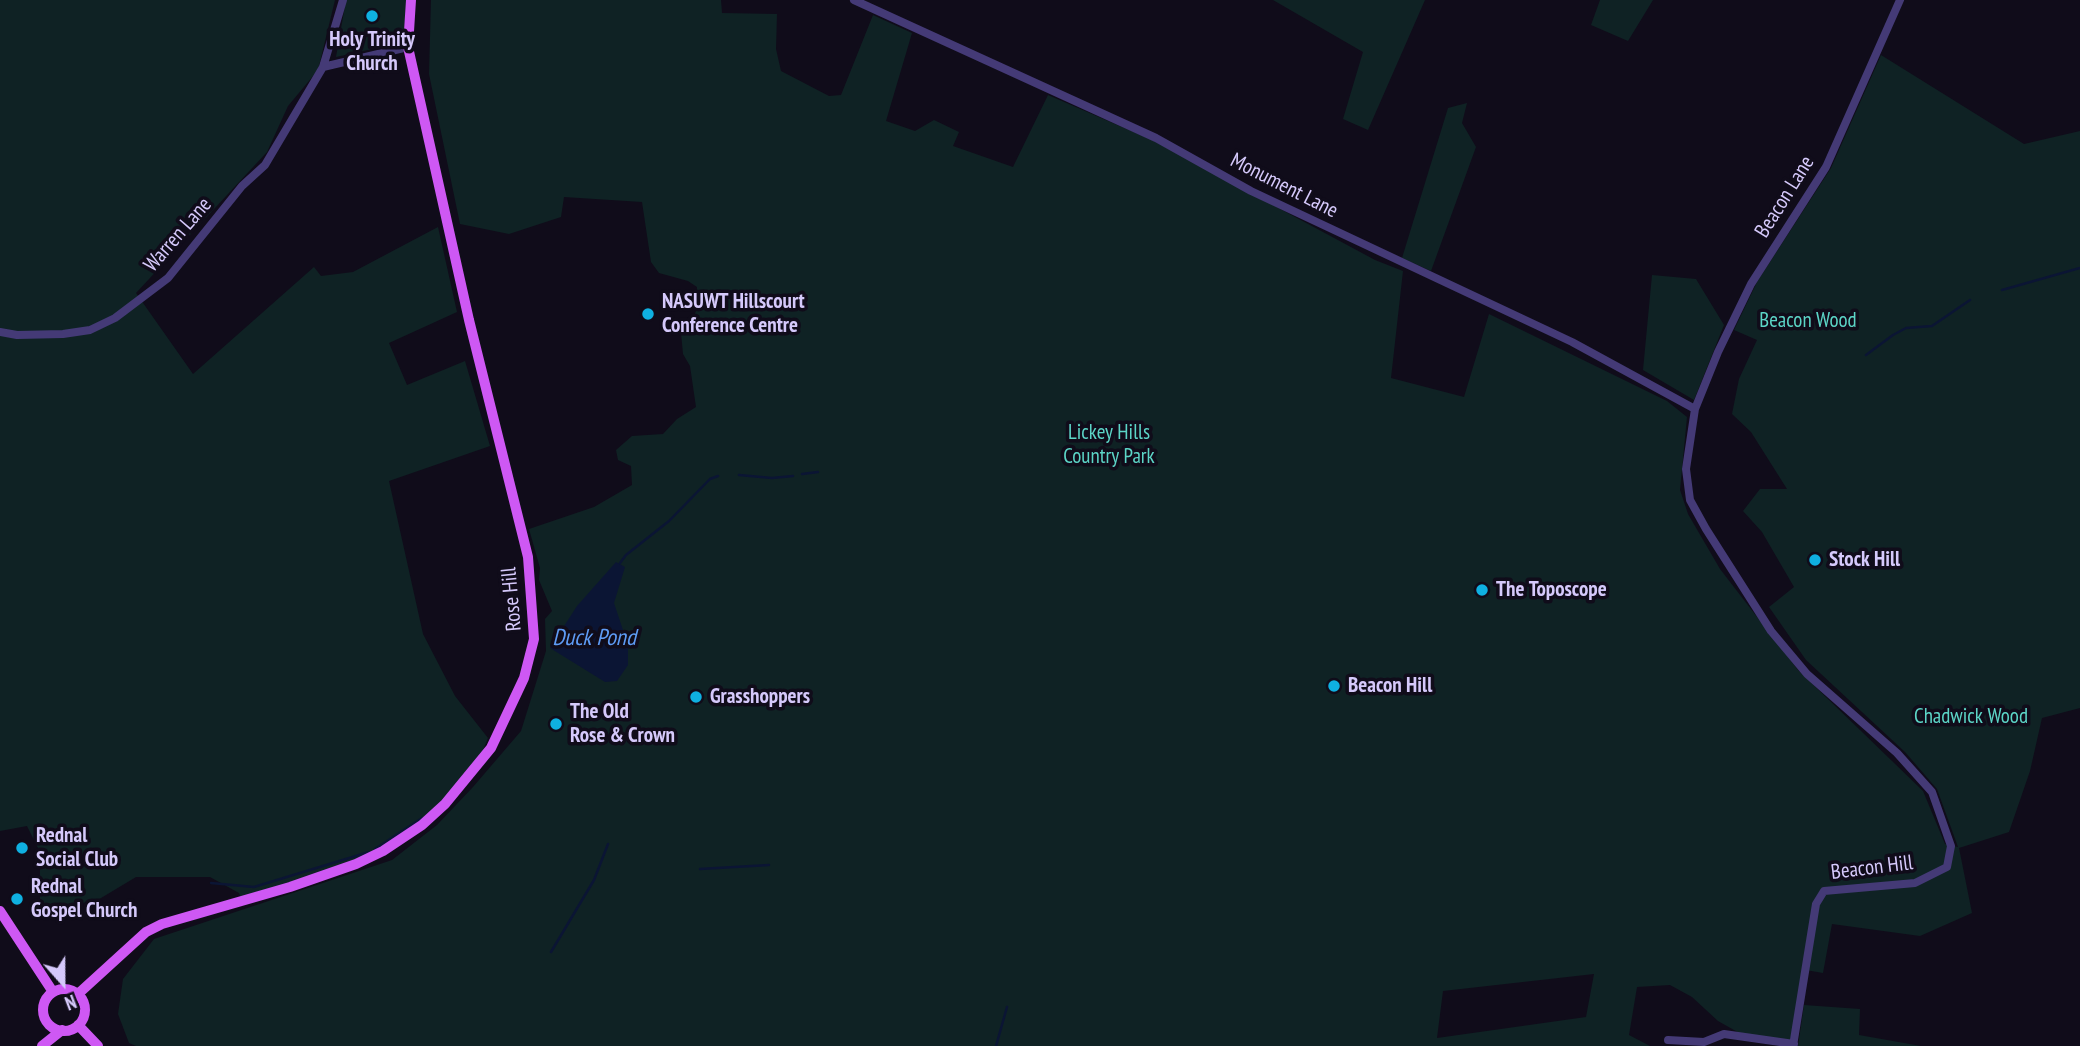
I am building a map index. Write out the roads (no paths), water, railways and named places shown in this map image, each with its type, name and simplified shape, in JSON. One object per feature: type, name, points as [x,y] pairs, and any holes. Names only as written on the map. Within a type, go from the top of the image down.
[{"type":"main road","name":"Rose Hill","points":[[78,994],[146,932],[162,924],[281,890],[356,864],[383,851],[422,825],[445,804],[491,748],[524,678],[534,639],[528,556],[466,307],[408,47],[411,0]]},
{"type":"main road","points":[[0,911],[53,992]]},
{"type":"main road","points":[[66,989],[78,994],[85,1010],[78,1025],[62,1030],[42,1046],[47,1022],[44,1006],[53,992],[66,989]]},
{"type":"main road","points":[[47,1022],[62,1030]]},
{"type":"main road","points":[[78,1025],[97,1046]]},
{"type":"street","name":"Warren Lane","points":[[0,332],[44,335],[90,330],[116,318],[150,293],[180,265],[242,186],[265,164],[323,67],[342,0]]},
{"type":"street","name":"Monument Lane","points":[[854,0],[1156,138],[1251,191],[1572,342],[1695,409]]},
{"type":"street","name":"Beacon Lane","points":[[1695,409],[1751,284],[1826,167],[1900,0]]},
{"type":"street","points":[[323,67],[408,47]]},
{"type":"street","name":"Beacon Hill","points":[[1695,409],[1686,469],[1690,500],[1706,529],[1771,631],[1807,674],[1898,753],[1932,792],[1951,846],[1947,867],[1915,883],[1824,891],[1816,904],[1794,1045]]},
{"type":"street","points":[[1668,1040],[1704,1042],[1724,1034],[1794,1045]]},
{"type":"water","name":"Duck Pond","points":[[616,562],[625,567],[614,603],[628,645],[628,665],[617,681],[605,682],[550,648],[577,606]]},
{"type":"waterway","points":[[2002,290],[2080,268]]},
{"type":"waterway","points":[[1866,355],[1906,328],[1932,326],[1970,300]]},
{"type":"waterway","points":[[802,474],[818,472]]},
{"type":"waterway","points":[[739,475],[772,478],[793,476]]},
{"type":"waterway","points":[[620,563],[626,555],[669,521],[710,479],[718,476]]},
{"type":"waterway","points":[[375,849],[422,818]]},
{"type":"waterway","points":[[551,952],[594,880],[608,844]]},
{"type":"waterway","points":[[211,883],[254,887],[369,852]]},
{"type":"waterway","points":[[700,869],[769,865]]},
{"type":"waterway","points":[[996,1046],[1007,1007]]},
{"type":"place","name":"Holy Trinity Church","points":[[372,16]]},
{"type":"place","name":"NASUWT Hillscourt Conference Centre","points":[[648,314]]},
{"type":"place","name":"Stock Hill","points":[[1815,560]]},
{"type":"place","name":"The Toposcope","points":[[1482,590]]},
{"type":"place","name":"Beacon Hill","points":[[1334,686]]},
{"type":"place","name":"Grasshoppers","points":[[696,697]]},
{"type":"place","name":"The Old Rose & Crown","points":[[556,724]]},
{"type":"place","name":"Rednal Social Club","points":[[22,848]]},
{"type":"place","name":"Rednal Gospel Church","points":[[17,899]]},
{"type":"park label","name":"Beacon Wood","points":[[1808,321]]},
{"type":"park label","name":"Lickey Hills Country Park","points":[[1109,445]]},
{"type":"park label","name":"Chadwick Wood","points":[[1971,717]]}]
